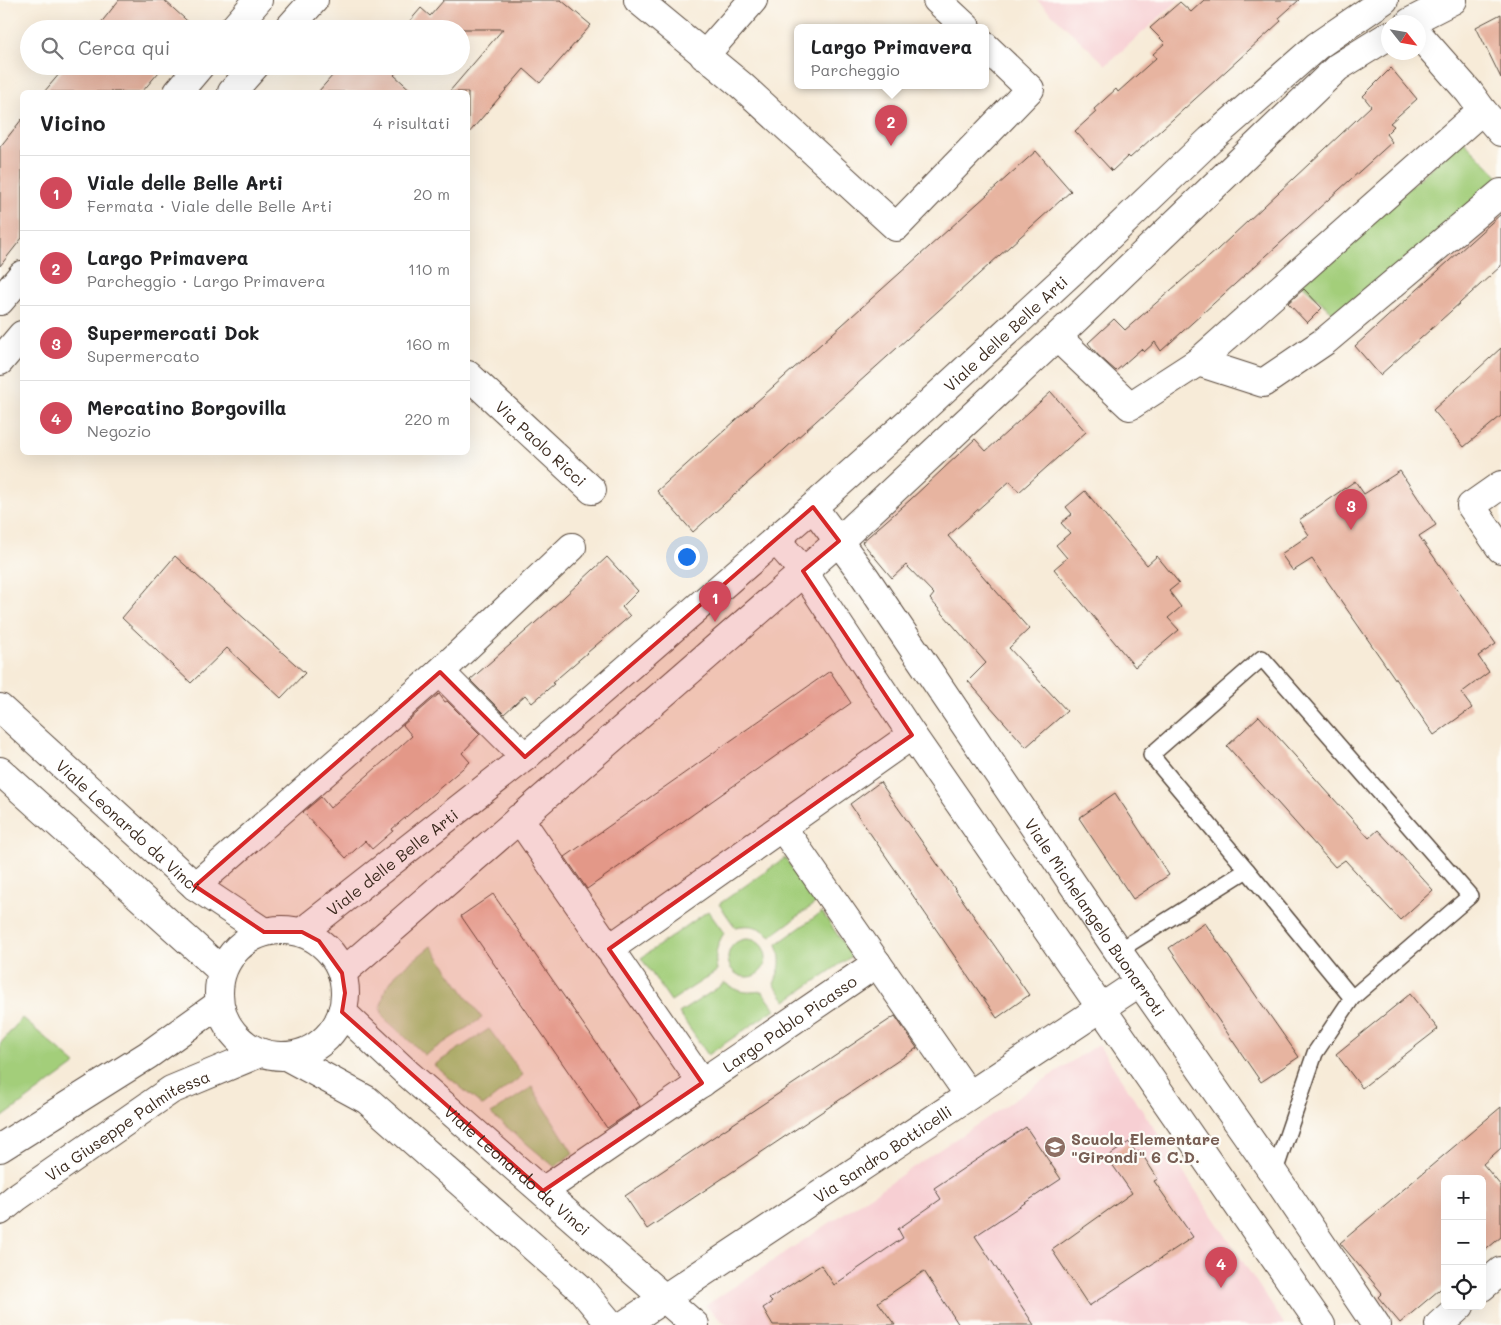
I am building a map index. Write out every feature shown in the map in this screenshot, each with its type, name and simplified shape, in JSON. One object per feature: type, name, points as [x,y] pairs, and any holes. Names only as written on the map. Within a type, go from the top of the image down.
[{"type":"street","points":[[241,20],[258,0]]},
{"type":"street","points":[[296,20],[314,0]]},
{"type":"street","points":[[638,0],[741,86],[896,227],[1030,89],[989,50]]},
{"type":"street","points":[[704,56],[753,0]]},
{"type":"street","points":[[937,0],[963,24]]},
{"type":"street","name":"Viale delle Belle Arti","points":[[302,932],[525,757],[813,508],[1079,265],[1210,140],[1317,46],[1384,0]]},
{"type":"street","points":[[1424,15],[1453,0]]},
{"type":"street","points":[[342,973],[839,541],[1058,337],[1338,67],[1381,40]]},
{"type":"street","points":[[1426,43],[1501,132]]},
{"type":"street","points":[[180,90],[192,75]]},
{"type":"street","points":[[234,90],[247,75]]},
{"type":"street","points":[[1058,337],[1130,406],[1198,362],[1482,110]]},
{"type":"street","points":[[1198,362],[1264,383],[1325,341],[1501,193]]},
{"type":"street","points":[[0,301],[20,276]]},
{"type":"street","points":[[0,361],[20,337]]},
{"type":"street","name":"Via Paolo Ricci","points":[[470,377],[592,490]]},
{"type":"street","points":[[1501,485],[1471,506],[1501,549]]},
{"type":"street","name":"Viale Michelangelo Buonarroti","points":[[813,508],[839,541],[1118,951],[1274,1174],[1376,1325]]},
{"type":"street","points":[[776,540],[804,571],[912,735],[1321,1325]]},
{"type":"street","points":[[195,886],[440,672],[572,547]]},
{"type":"street","points":[[440,672],[525,757]]},
{"type":"street","name":"Viale Leonardo da Vinci","points":[[0,708],[195,886],[264,932]]},
{"type":"street","points":[[609,949],[912,735]]},
{"type":"street","points":[[0,771],[222,972]]},
{"type":"street","points":[[519,818],[702,1083]]},
{"type":"street","points":[[782,827],[969,1095]]},
{"type":"street","points":[[273,1055],[311,1049],[324,1041],[334,1029],[342,1012],[346,993],[342,973],[333,955],[320,941],[302,932],[283,930],[264,932],[246,941],[232,954],[222,972],[219,987],[219,1004],[224,1019],[233,1034],[246,1045],[273,1055],[367,1100],[581,1289],[610,1325]]},
{"type":"street","name":"Largo Pablo Picasso","points":[[543,1192],[877,963]]},
{"type":"street","name":"Via Sandro Botticelli","points":[[624,1325],[1140,982]]},
{"type":"street","points":[[0,1148],[148,1054],[219,1004]]},
{"type":"street","name":"Viale Leonardo da Vinci","points":[[342,1012],[408,1073],[695,1325]]},
{"type":"street","name":"Via Giuseppe Palmitessa","points":[[0,1211],[17,1197],[171,1090],[273,1055]]},
{"type":"street","points":[[1486,1284],[1501,1271]]},
{"type":"street","points":[[1439,1325],[1456,1310]]},
{"type":"lane","points":[[1274,1174],[1315,1053],[1352,998],[1470,896],[1262,658],[1151,756],[1352,998]]},
{"type":"lane","points":[[1118,951],[1247,870]]},
{"type":"highlighted area","points":[[813,507],[839,541],[803,571],[912,735],[609,949],[702,1083],[543,1191],[342,1012],[345,993],[342,973],[319,941],[302,932],[264,932],[195,886],[440,672],[525,757]]},
{"type":"shaded area","points":[[1037,0],[1179,0],[1106,65]]},
{"type":"shaded area","name":"Scuola Elementare \"Girondi\" 6 C.D.","points":[[1098,1044],[1285,1325],[727,1325],[705,1306]]},
{"type":"green space","points":[[1463,140],[1501,178],[1340,319],[1301,284]]},
{"type":"green space","points":[[785,858],[816,903],[771,936],[754,927],[735,927],[719,904]]},
{"type":"green space","points":[[708,911],[724,933],[716,951],[717,971],[671,1001],[641,958]]},
{"type":"green space","points":[[822,912],[852,956],[786,1001],[774,984],[780,964],[777,944]]},
{"type":"green space","points":[[747,939],[761,944],[766,958],[761,972],[747,977],[733,972],[728,958],[733,944]]},
{"type":"green space","points":[[431,946],[482,1018],[425,1055],[383,1017],[381,1007],[385,990],[396,974]]},
{"type":"green space","points":[[725,983],[734,989],[742,991],[762,991],[775,1009],[708,1055],[679,1013]]},
{"type":"green space","points":[[22,1018],[76,1064],[0,1119],[0,1044]]},
{"type":"green space","points":[[489,1029],[523,1075],[483,1106],[434,1065]]},
{"type":"green space","points":[[532,1087],[573,1153],[555,1167],[491,1114]]},
{"type":"building","points":[[119,0],[164,0],[186,20],[103,20]]},
{"type":"building","points":[[444,0],[561,0],[591,25],[540,83],[524,69],[470,132],[470,90],[451,90],[464,75],[470,75],[470,68],[503,29],[470,29],[470,20],[411,20],[421,8],[430,16]]},
{"type":"building","points":[[1204,0],[1299,0],[1279,18],[1281,21],[1130,158],[1128,156],[1112,171],[1075,131],[1096,112],[1094,109],[1116,89],[1118,92],[1156,58],[1153,54],[1165,43],[1150,28],[1180,2],[1191,12]]},
{"type":"building","points":[[1501,14],[1501,78],[1476,27]]},
{"type":"building","points":[[1391,68],[1417,99],[1390,123],[1394,126],[1386,134],[1392,142],[1161,351],[1155,342],[1144,352],[1141,349],[1116,371],[1098,355],[1088,343],[1114,319],[1125,330],[1217,250],[1371,106],[1363,96]]},
{"type":"building","points":[[58,75],[156,75],[144,90],[46,90]]},
{"type":"building","points":[[333,75],[394,75],[411,90],[320,90]]},
{"type":"building","points":[[20,122],[20,241],[0,266],[0,147]]},
{"type":"building","points":[[1036,151],[1071,191],[693,532],[657,491]]},
{"type":"building","points":[[1501,214],[1501,266],[1380,375],[1355,346]]},
{"type":"building","points":[[1304,289],[1322,308],[1307,323],[1288,303]]},
{"type":"building","points":[[1501,348],[1501,416],[1464,447],[1433,410]]},
{"type":"building","points":[[1051,392],[1086,432],[1019,492],[1010,481],[948,536],[1029,629],[1009,648],[1067,711],[1026,747],[968,681],[986,663],[930,599],[934,594],[906,565],[892,578],[862,542],[975,439],[986,451]]},
{"type":"building","points":[[1400,471],[1436,525],[1419,536],[1496,644],[1478,656],[1489,672],[1461,693],[1472,708],[1434,735],[1312,559],[1293,571],[1281,554],[1309,535],[1299,520],[1355,481],[1364,494]]},
{"type":"building","points":[[1085,491],[1147,565],[1157,556],[1179,583],[1169,591],[1181,607],[1168,618],[1179,630],[1135,667],[1054,569],[1067,558],[1056,545],[1070,533],[1061,523],[1072,514],[1066,507]]},
{"type":"building","points":[[175,556],[305,673],[281,698],[227,648],[191,683],[122,618]]},
{"type":"building","points":[[607,557],[638,591],[622,607],[630,616],[552,683],[554,684],[532,703],[525,695],[504,714],[470,680]]},
{"type":"building","points":[[830,671],[851,703],[587,889],[565,857]]},
{"type":"building","points":[[439,694],[445,702],[447,701],[480,734],[462,753],[470,762],[392,829],[393,831],[372,849],[365,841],[346,858],[303,812],[321,797],[330,808],[412,736],[403,725]]},
{"type":"building","points":[[1259,716],[1369,838],[1378,830],[1433,890],[1400,920],[1345,860],[1335,867],[1227,746]]},
{"type":"building","points":[[880,782],[1029,995],[997,1018],[850,804]]},
{"type":"building","points":[[1115,793],[1169,875],[1133,899],[1079,818]]},
{"type":"building","points":[[493,894],[640,1106],[607,1128],[461,916]]},
{"type":"building","points":[[1205,923],[1299,1057],[1261,1082],[1169,948]]},
{"type":"building","points":[[1410,994],[1438,1029],[1362,1088],[1336,1054]]},
{"type":"building","points":[[895,1016],[917,1048],[647,1229],[625,1196]]},
{"type":"building","points":[[1501,1107],[1501,1148],[1483,1164],[1501,1186],[1501,1237],[1486,1250],[1486,1175],[1441,1175],[1441,1288],[1400,1323],[1378,1297],[1382,1293],[1340,1243]]},
{"type":"building","points":[[1026,1127],[1061,1179],[975,1236],[1034,1325],[959,1325],[924,1271],[878,1302],[895,1325],[773,1325],[763,1308],[772,1302],[769,1299],[821,1265],[834,1285],[903,1238],[898,1229],[941,1199],[934,1188]]},
{"type":"building","points":[[1129,1142],[1136,1153],[1140,1151],[1158,1179],[1154,1181],[1193,1237],[1089,1306],[1052,1250],[1132,1193],[1107,1157]]},
{"type":"place","name":"Largo Primavera","points":[[891,146]]},
{"type":"place","name":"Supermercati Dok","points":[[1351,530]]},
{"type":"place","name":"Viale delle Belle Arti","points":[[715,622]]},
{"type":"place","name":"Scuola Elementare \"Girondi\" 6 C.D.","points":[[1055,1147]]},
{"type":"place","name":"Mercatino Borgovilla","points":[[1221,1288]]}]
